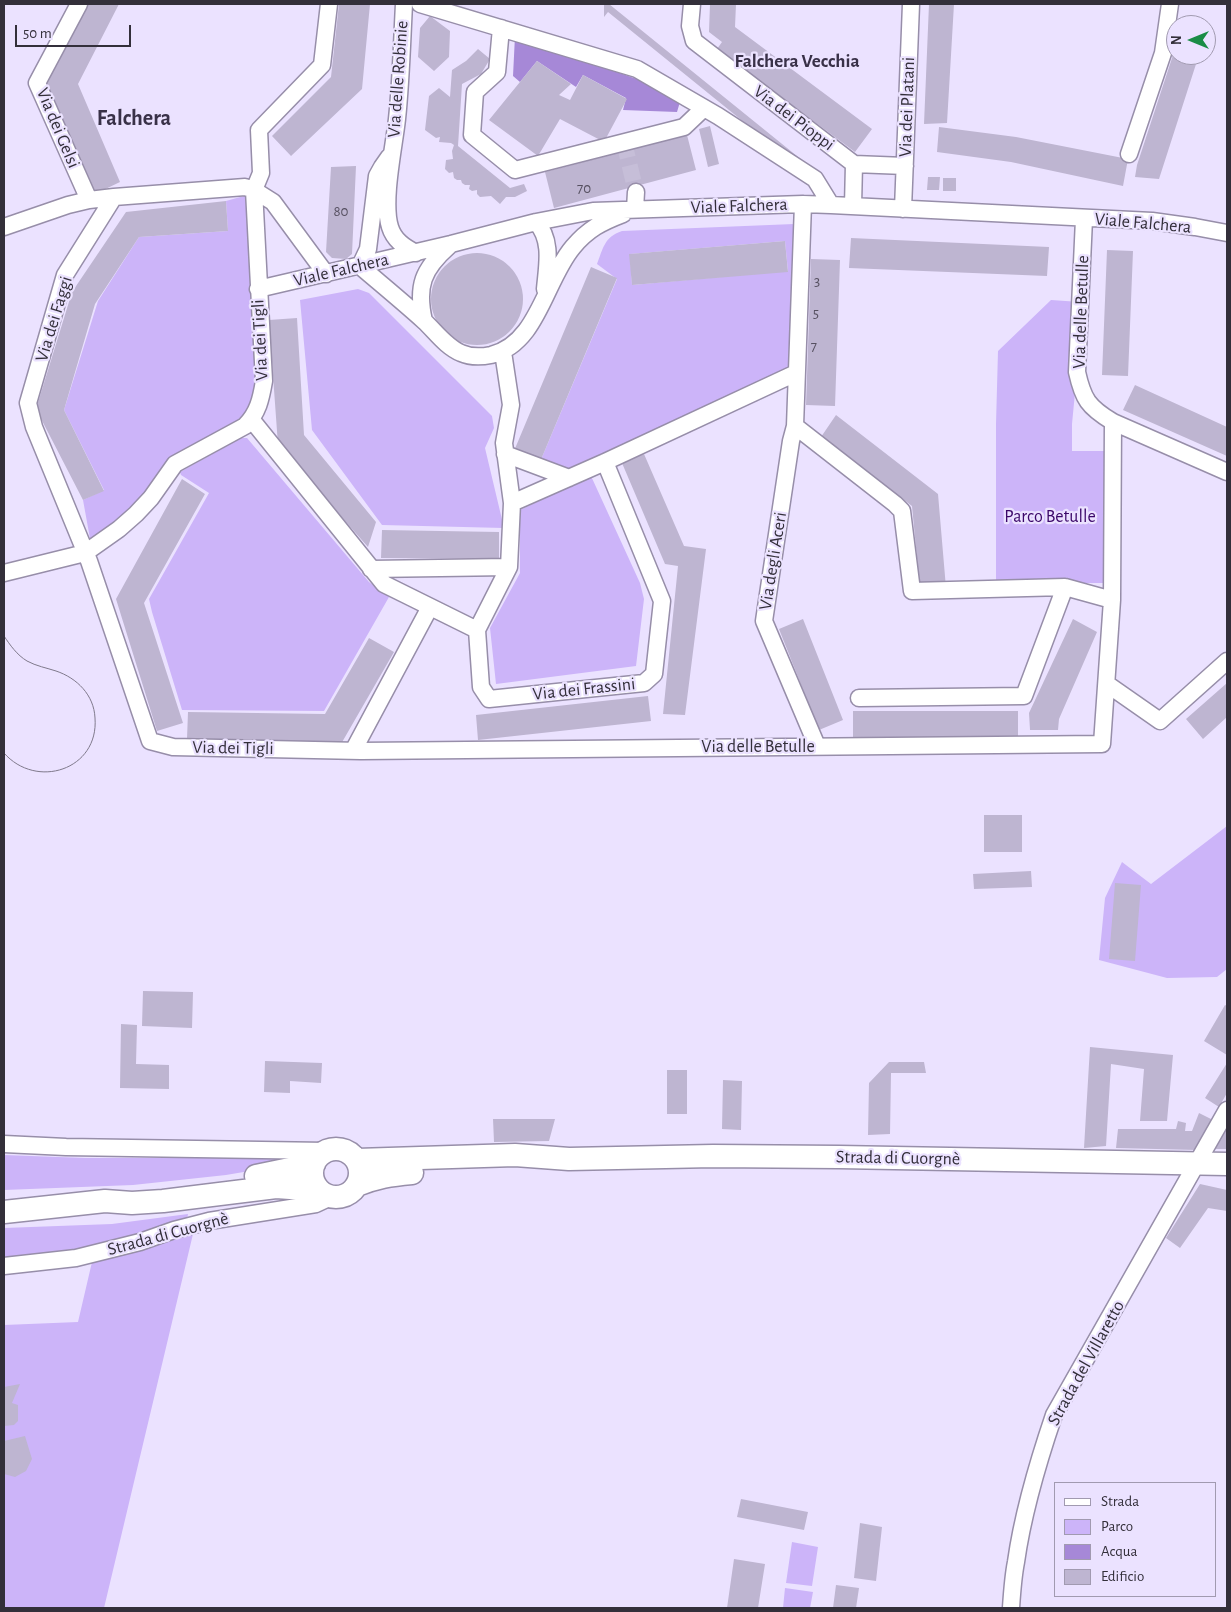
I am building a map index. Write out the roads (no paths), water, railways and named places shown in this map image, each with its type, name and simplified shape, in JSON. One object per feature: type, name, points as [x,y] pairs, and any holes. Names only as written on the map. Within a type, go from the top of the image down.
[{"type":"main road","points":[[336,1149],[352,1154],[357,1160],[361,1172],[358,1185],[346,1196],[325,1194],[312,1177],[320,1158],[336,1149]]},
{"type":"main road","name":"Strada di Cuorgnè","points":[[357,1160],[515,1155],[569,1159],[713,1156],[1227,1164]]},
{"type":"main road","name":"Strada di Cuorgnè","points":[[106,1201],[131,1192],[212,1184],[282,1172],[320,1158]]},
{"type":"main road","name":"Strada di Cuorgnè","points":[[358,1185],[388,1175],[514,1168],[569,1159]]},
{"type":"main road","name":"Strada di Cuorgnè","points":[[4,1212],[106,1201],[132,1203],[163,1201],[276,1187],[325,1194]]},
{"type":"street","name":"Via dei Gelsi","points":[[79,4],[38,83],[89,200]]},
{"type":"street","points":[[258,289],[254,190],[261,173],[259,130],[322,65],[329,4]]},
{"type":"street","name":"Via delle Robinie","points":[[404,4],[397,118],[388,194],[389,225],[396,240],[416,253]]},
{"type":"street","points":[[420,4],[637,69],[704,108],[815,178],[831,205]]},
{"type":"street","name":"Via dei Pioppi","points":[[692,4],[690,26],[694,41],[854,164]]},
{"type":"street","name":"Via dei Platani","points":[[903,209],[912,4]]},
{"type":"street","points":[[1129,154],[1163,54],[1170,4]]},
{"type":"street","points":[[501,28],[497,72],[475,92],[472,135],[515,170],[684,127],[704,108]]},
{"type":"street","name":"Via delle Robinie","points":[[360,266],[368,249],[377,176],[392,153]]},
{"type":"street","points":[[853,206],[854,164],[905,166]]},
{"type":"street","points":[[4,227],[68,205],[89,200],[245,188],[254,190],[273,202],[326,274]]},
{"type":"street","points":[[360,266],[460,353],[481,357],[503,352],[518,340],[531,322],[567,255],[588,232],[602,222],[635,209],[636,192]]},
{"type":"street","name":"Via dei Faggi","points":[[85,553],[34,428],[28,403],[65,275],[114,197]]},
{"type":"street","name":"Viale Falchera","points":[[258,289],[416,253],[536,222],[593,211],[803,204],[1152,221],[1227,233]]},
{"type":"street","name":"Via degli Aceri","points":[[803,204],[795,426],[791,441],[764,621],[816,746]]},
{"type":"street","name":"Via delle Betulle","points":[[1084,218],[1077,372],[1082,394],[1096,412],[1112,422],[1227,472]]},
{"type":"street","points":[[536,222],[543,230],[548,244],[544,296]]},
{"type":"street","points":[[424,321],[421,290],[427,270],[435,259],[451,244]]},
{"type":"street","name":"Via dei Tigli","points":[[251,419],[260,401],[264,381],[258,289]]},
{"type":"street","points":[[4,573],[85,553],[119,529],[136,514],[151,498],[174,464],[245,426],[251,419],[384,584],[477,630],[510,567],[512,503],[504,443],[511,404],[503,352]]},
{"type":"street","points":[[512,503],[796,373]]},
{"type":"street","points":[[767,386],[795,404]]},
{"type":"street","name":"Via delle Betulle","points":[[352,751],[1102,744],[1112,600],[1112,422]]},
{"type":"street","points":[[795,426],[902,511],[912,590],[1065,588],[1112,600]]},
{"type":"street","points":[[505,454],[569,478]]},
{"type":"street","name":"Via dei Frassini","points":[[477,630],[481,687],[489,698],[644,683],[654,674],[662,601],[605,462]]},
{"type":"street","name":"Via dei Tigli","points":[[85,553],[150,741],[173,747],[352,751]]},
{"type":"street","points":[[371,569],[510,567]]},
{"type":"street","points":[[858,698],[1024,696],[1065,588]]},
{"type":"street","points":[[352,751],[430,607]]},
{"type":"street","points":[[1107,684],[1160,721],[1227,660]]},
{"type":"street","name":"Strada del Villaretto","points":[[1011,1608],[1016,1561],[1028,1505],[1042,1449],[1054,1415],[1227,1110]]},
{"type":"street","points":[[4,1132],[16,1137],[66,1147]]},
{"type":"street","points":[[4,1144],[320,1158]]},
{"type":"street","name":"Strada di Cuorgnè","points":[[4,1266],[76,1258],[208,1221],[316,1204],[325,1194]]},
{"type":"water","points":[[515,36],[682,95],[677,112],[623,110],[626,98],[583,75],[576,87],[537,61],[520,82],[513,76]]},
{"type":"tunnel","points":[[624,142],[636,192]]},
{"type":"tram line","points":[[4,636],[23,659],[64,674],[83,688],[91,702],[95,718],[94,736],[87,751],[76,762],[63,769],[48,772],[32,770],[17,764],[4,753]]},
{"type":"district","name":"Falchera Vecchia","points":[[797,61]]},
{"type":"district","name":"Falchera","points":[[134,118]]},
{"type":"park label","name":"Parco Betulle","points":[[1050,517]]}]
